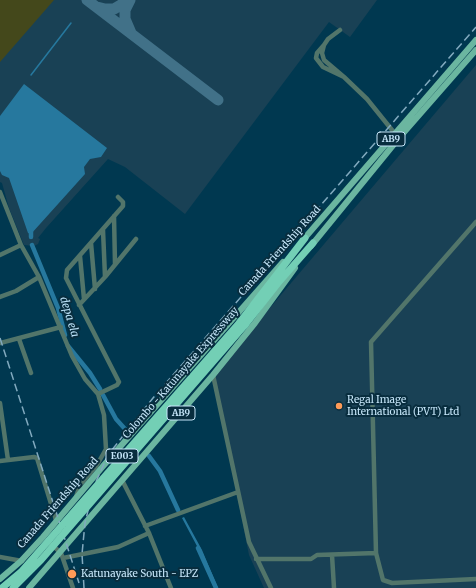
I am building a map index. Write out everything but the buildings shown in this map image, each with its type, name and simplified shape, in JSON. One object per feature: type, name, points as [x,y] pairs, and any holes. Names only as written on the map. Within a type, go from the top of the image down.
[{"type":"highway","name":"Colombo - Katunayake Expressway","points":[[13,588],[41,560],[242,323],[305,238]]},
{"type":"highway","name":"Colombo - Katunayake Expressway","points":[[2,588],[20,572],[313,242]]},
{"type":"main road","name":"Canada Friendship Road","points":[[29,588],[62,555],[122,480],[213,375],[255,323],[313,242],[476,40]]},
{"type":"main road","name":"Canada Friendship Road","points":[[0,579],[21,561],[43,537],[76,497],[305,238],[476,50]]},
{"type":"street","points":[[340,30],[324,45],[322,54],[324,60],[367,99],[397,136]]},
{"type":"street","points":[[0,192],[21,245],[39,277],[72,356],[85,379],[98,394],[106,427],[106,449],[97,465],[80,485],[76,497]]},
{"type":"street","points":[[98,394],[117,385],[119,382],[66,278],[67,270],[123,206],[123,202],[118,197]]},
{"type":"street","points":[[114,216],[115,264]]},
{"type":"street","points":[[476,222],[371,342],[376,552],[383,580],[392,583],[476,579]]},
{"type":"street","points":[[103,230],[105,277]]},
{"type":"street","points":[[79,305],[105,277],[136,239]]},
{"type":"street","points":[[91,243],[94,289]]},
{"type":"street","points":[[0,255],[21,245]]},
{"type":"street","points":[[80,256],[84,299]]},
{"type":"street","points":[[0,297],[16,291],[39,277]]},
{"type":"street","points":[[0,343],[61,327]]},
{"type":"street","points":[[19,339],[31,373]]},
{"type":"street","points":[[213,375],[249,542],[256,559],[272,588]]},
{"type":"street","points":[[0,404],[2,431],[8,460]]},
{"type":"street","points":[[0,461],[34,457],[37,458],[56,520]]},
{"type":"street","points":[[122,480],[149,533],[171,588]]},
{"type":"street","points":[[145,526],[238,492]]},
{"type":"street","points":[[62,555],[118,546],[149,533]]},
{"type":"street","points":[[43,537],[62,555],[73,588]]},
{"type":"street","points":[[256,559],[311,559],[317,555],[376,552]]},
{"type":"street","points":[[332,555],[334,588]]},
{"type":"street","points":[[0,557],[21,561],[41,576]]},
{"type":"shaded area","points":[[0,0],[377,0],[350,37],[329,22],[185,214],[125,167],[108,159],[46,228],[38,238],[40,239],[38,244],[34,246],[24,245],[9,208],[2,183],[0,182]]},
{"type":"shaded area","points":[[476,65],[476,588],[264,588],[249,555],[213,375]]},
{"type":"green space","points":[[0,0],[54,0],[0,62]]},
{"type":"water","points":[[24,84],[107,148],[101,157],[90,159],[84,167],[85,174],[31,234],[28,233],[9,178],[2,175],[0,171],[0,116]]},
{"type":"water","points":[[184,517],[202,550],[218,588],[215,588],[206,563],[182,518]]},
{"type":"waterway","points":[[31,75],[71,23]]},
{"type":"waterway","name":"depa ela","points":[[31,228],[31,237]]},
{"type":"waterway","name":"depa ela","points":[[32,245],[58,308],[65,335]]},
{"type":"waterway","name":"depa ela","points":[[68,346],[90,373],[100,389]]},
{"type":"waterway","name":"depa ela","points":[[103,395],[116,419],[125,429]]},
{"type":"waterway","name":"depa ela","points":[[149,456],[160,471],[178,510]]},
{"type":"waterway","name":"depa ela","points":[[198,548],[216,588]]},
{"type":"taxiway","points":[[87,0],[218,100]]},
{"type":"taxiway","points":[[97,7],[114,9],[129,0]]},
{"type":"taxiway","points":[[130,0],[125,10],[125,19],[131,33]]},
{"type":"railway","points":[[84,588],[82,554],[85,523],[94,486],[108,455],[153,398],[476,27]]},
{"type":"railway","points":[[0,338],[79,583]]},
{"type":"place","name":"Regal Image International (PVT) Ltd","points":[[339,406]]},
{"type":"place","name":"Katunayake South - EPZ","points":[[72,574]]}]
